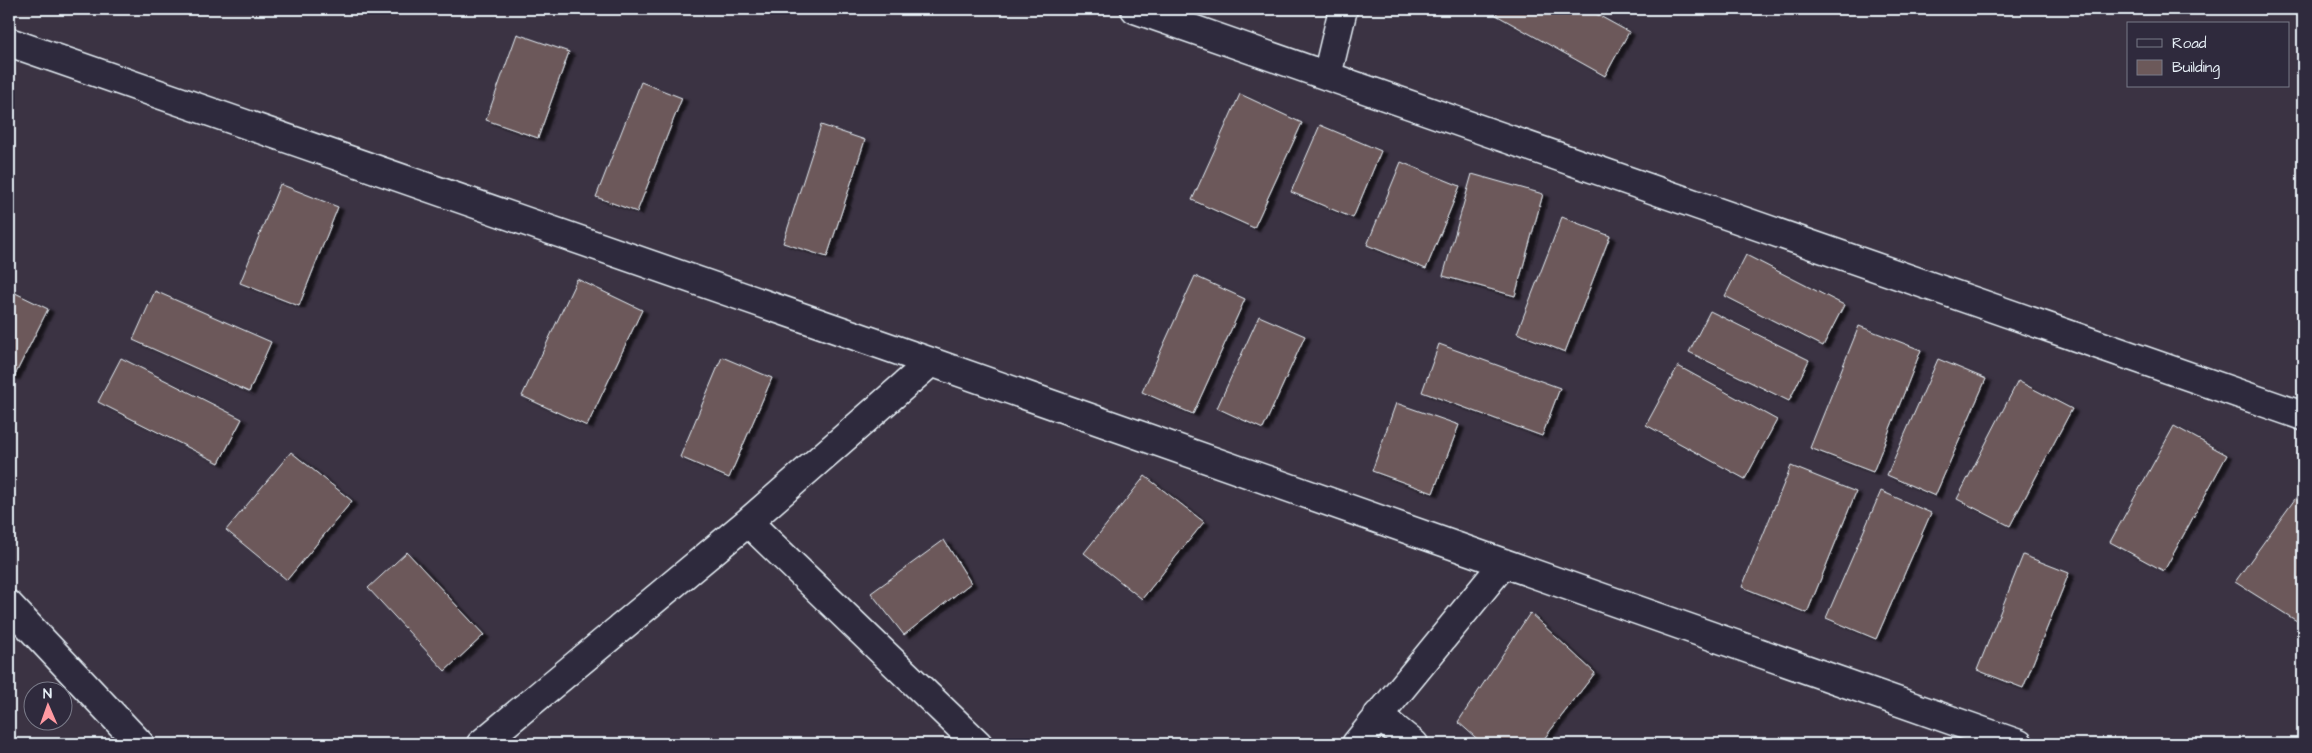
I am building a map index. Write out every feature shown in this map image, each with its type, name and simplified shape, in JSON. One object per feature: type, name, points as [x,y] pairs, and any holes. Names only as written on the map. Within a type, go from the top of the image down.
[{"type":"street","points":[[1135,9],[2303,416]]},
{"type":"street","points":[[1327,76],[1344,9]]},
{"type":"street","points":[[9,42],[931,362],[2019,744]]},
{"type":"street","points":[[481,744],[748,522],[931,362]]},
{"type":"street","points":[[748,522],[978,744]]},
{"type":"street","points":[[1356,744],[1504,563]]},
{"type":"street","points":[[9,605],[140,744]]},
{"type":"street","points":[[1378,715],[1414,744]]},
{"type":"building","points":[[1499,9],[1587,9],[1629,32],[1605,76],[1496,15]]},
{"type":"building","points":[[517,34],[569,52],[538,138],[486,120]]},
{"type":"building","points":[[641,82],[682,98],[637,212],[596,197]]},
{"type":"building","points":[[1240,94],[1302,123],[1254,228],[1192,200]]},
{"type":"building","points":[[821,125],[865,140],[827,257],[783,243]]},
{"type":"building","points":[[1320,125],[1381,151],[1353,218],[1291,192]]},
{"type":"building","points":[[1401,162],[1460,186],[1426,269],[1367,245]]},
{"type":"building","points":[[1472,174],[1543,194],[1515,296],[1443,276]]},
{"type":"building","points":[[280,184],[338,207],[299,306],[240,283]]},
{"type":"building","points":[[1562,217],[1610,236],[1565,352],[1517,333]]},
{"type":"building","points":[[1746,255],[1844,305],[1823,346],[1725,296]]},
{"type":"building","points":[[1195,276],[1245,299],[1193,414],[1142,392]]},
{"type":"building","points":[[577,279],[642,310],[587,426],[522,396]]},
{"type":"building","points":[[9,290],[48,309],[14,377],[9,375]]},
{"type":"building","points":[[155,291],[271,342],[249,392],[133,340]]},
{"type":"building","points":[[1710,311],[1809,360],[1789,401],[1689,352]]},
{"type":"building","points":[[1259,316],[1305,336],[1263,429],[1217,408]]},
{"type":"building","points":[[1859,326],[1921,350],[1873,472],[1810,448]]},
{"type":"building","points":[[1439,344],[1560,388],[1542,436],[1422,392]]},
{"type":"building","points":[[722,357],[772,378],[729,478],[680,457]]},
{"type":"building","points":[[121,358],[242,419],[219,463],[98,402]]},
{"type":"building","points":[[1938,359],[1986,379],[1935,496],[1887,475]]},
{"type":"building","points":[[1678,366],[1777,420],[1745,479],[1646,425]]},
{"type":"building","points":[[2018,381],[2072,409],[2010,526],[1957,499]]},
{"type":"building","points":[[1396,403],[1459,425],[1433,493],[1372,471]]},
{"type":"building","points":[[2174,426],[2227,455],[2164,571],[2110,542]]},
{"type":"building","points":[[291,452],[352,501],[287,580],[226,530]]},
{"type":"building","points":[[1791,466],[1856,492],[1807,613],[1742,587]]},
{"type":"building","points":[[1145,476],[1204,522],[1142,599],[1084,553]]},
{"type":"building","points":[[2303,488],[2303,618],[2300,623],[2235,582]]},
{"type":"building","points":[[1881,491],[1931,513],[1876,639],[1826,618]]},
{"type":"building","points":[[944,540],[971,583],[904,635],[871,593]]},
{"type":"building","points":[[407,552],[484,635],[445,671],[368,588]]},
{"type":"building","points":[[2023,555],[2069,573],[2023,688],[1977,670]]},
{"type":"building","points":[[1530,613],[1595,673],[1540,744],[1483,744],[1458,722]]}]
